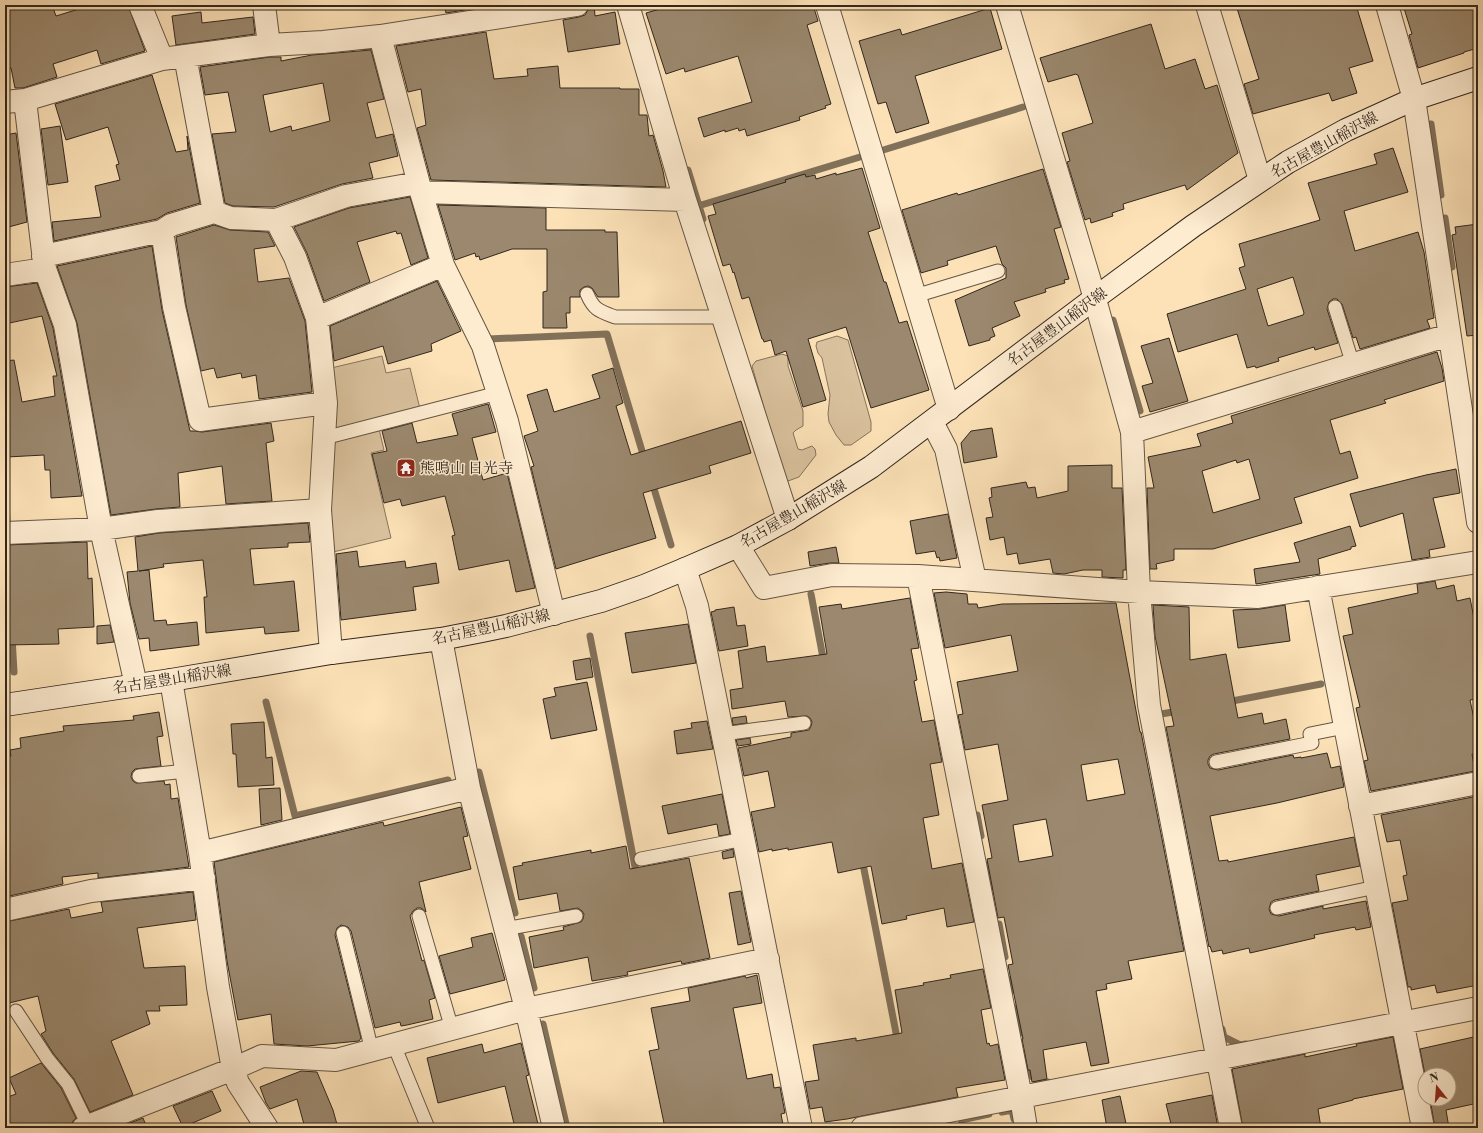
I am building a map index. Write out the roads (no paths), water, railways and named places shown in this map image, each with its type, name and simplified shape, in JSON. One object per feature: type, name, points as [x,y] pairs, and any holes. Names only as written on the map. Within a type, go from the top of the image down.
[{"type":"street","points":[[140,5],[162,59]]},
{"type":"street","points":[[264,5],[269,45]]},
{"type":"street","points":[[136,685],[101,529],[65,325],[44,262],[15,101],[162,59],[269,45],[323,42],[380,36],[577,5]]},
{"type":"street","points":[[628,5],[685,200],[788,519]]},
{"type":"street","points":[[827,5],[949,409]]},
{"type":"street","points":[[1007,5],[1095,298],[1132,432],[1139,592],[1149,705],[1231,1128]]},
{"type":"street","points":[[1207,5],[1260,180]]},
{"type":"street","points":[[1387,5],[1414,98],[1478,522]]},
{"type":"street","points":[[380,36],[419,188],[443,265],[483,346],[507,421],[554,614]]},
{"type":"street","points":[[185,56],[214,212]]},
{"type":"street","name":"名古屋豊山稲沢線","points":[[5,704],[171,680],[331,653],[441,639],[506,626],[601,601],[644,586],[685,569],[738,546],[788,519],[871,467],[1193,226],[1288,162],[1346,130],[1414,98],[1478,78]]},
{"type":"street","points":[[5,275],[44,262],[162,231],[170,225],[214,212],[231,218],[276,220],[346,196],[419,188],[685,200]]},
{"type":"street","points":[[276,220],[295,257],[317,318],[326,403],[320,510],[331,653]]},
{"type":"street","points":[[162,231],[174,307],[200,420],[326,403]]},
{"type":"street","points":[[317,318],[443,265]]},
{"type":"street","points":[[1132,432],[1449,335]]},
{"type":"street","points":[[932,422],[946,449],[975,580]]},
{"type":"street","points":[[5,533],[101,529],[158,521],[320,510]]},
{"type":"street","points":[[738,546],[764,588],[832,575],[918,576],[1139,592],[1258,597],[1478,562]]},
{"type":"street","points":[[685,569],[697,606],[801,1128]]},
{"type":"street","points":[[918,576],[1026,1128]]},
{"type":"street","points":[[1318,587],[1423,1128]]},
{"type":"street","points":[[441,639],[469,788],[526,1009],[554,1128]]},
{"type":"street","points":[[171,680],[204,878],[218,987],[233,1069],[238,1083],[267,1128]]},
{"type":"street","points":[[1360,806],[1478,784]]},
{"type":"street","points":[[200,854],[469,788]]},
{"type":"street","points":[[5,910],[91,891],[204,878]]},
{"type":"street","points":[[86,1126],[100,1122],[262,1056],[336,1060],[526,1009],[768,959]]},
{"type":"street","points":[[862,1128],[1478,1008]]},
{"type":"lane","points":[[915,296],[998,271]]},
{"type":"lane","points":[[587,294],[592,305],[602,312],[615,317],[723,318]]},
{"type":"lane","points":[[1335,307],[1353,365]]},
{"type":"lane","points":[[324,438],[498,393]]},
{"type":"lane","points":[[723,734],[804,723]]},
{"type":"lane","points":[[1216,762],[1312,743],[1310,734],[1345,727]]},
{"type":"lane","points":[[139,776],[186,771]]},
{"type":"lane","points":[[642,859],[744,839]]},
{"type":"lane","points":[[1277,908],[1376,887]]},
{"type":"lane","points":[[419,916],[452,1029]]},
{"type":"lane","points":[[505,929],[576,916]]},
{"type":"lane","points":[[343,933],[372,1051]]},
{"type":"lane","points":[[16,1011],[47,1058],[68,1084],[86,1126]]},
{"type":"lane","points":[[394,1045],[428,1128]]},
{"type":"waterway","points":[[880,151],[1023,107]]},
{"type":"waterway","points":[[1431,124],[1441,195]]},
{"type":"waterway","points":[[698,206],[860,157]]},
{"type":"waterway","points":[[688,170],[703,219]]},
{"type":"waterway","points":[[1445,218],[1452,267]]},
{"type":"waterway","points":[[1113,320],[1140,411]]},
{"type":"waterway","points":[[488,339],[607,334],[645,461]]},
{"type":"waterway","points":[[5,473],[7,525]]},
{"type":"waterway","points":[[652,482],[671,545]]},
{"type":"waterway","points":[[811,594],[824,663]]},
{"type":"waterway","points":[[590,636],[637,877]]},
{"type":"waterway","points":[[12,637],[14,672]]},
{"type":"waterway","points":[[1227,702],[1321,684]]},
{"type":"waterway","points":[[266,702],[295,816],[448,780]]},
{"type":"waterway","points":[[1161,714],[1179,711]]},
{"type":"waterway","points":[[479,772],[515,913]]},
{"type":"waterway","points":[[977,815],[981,836]]},
{"type":"waterway","points":[[862,859],[898,1043]]},
{"type":"waterway","points":[[987,865],[992,888]]},
{"type":"waterway","points":[[999,924],[1005,957]]},
{"type":"waterway","points":[[521,936],[534,988]]},
{"type":"waterway","points":[[1009,979],[1012,990]]},
{"type":"waterway","points":[[1015,1008],[1020,1033]]},
{"type":"waterway","points":[[543,1024],[567,1128]]},
{"type":"waterway","points":[[1222,1029],[1224,1037],[1240,1045],[1246,1044]]},
{"type":"waterway","points":[[1024,1053],[1028,1073],[1041,1084],[1048,1082]]},
{"type":"waterway","points":[[1002,1112],[1012,1110],[1014,1119]]},
{"type":"waterway","points":[[961,1120],[989,1114]]},
{"type":"place","name":"熊鳴山 日光寺","points":[[406,468]]}]
